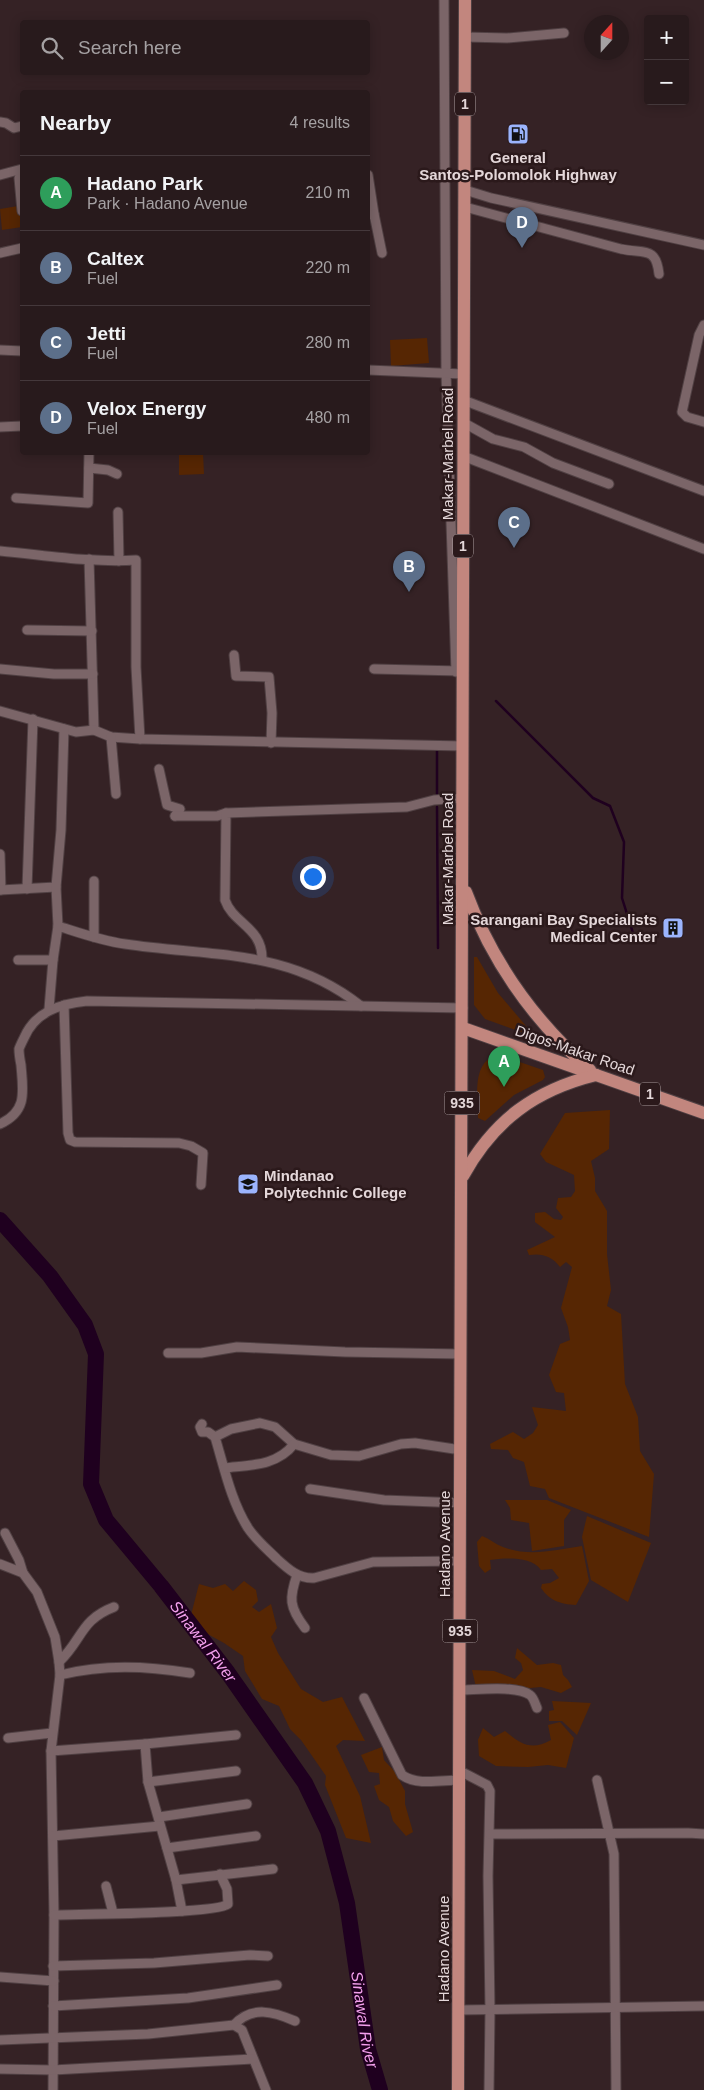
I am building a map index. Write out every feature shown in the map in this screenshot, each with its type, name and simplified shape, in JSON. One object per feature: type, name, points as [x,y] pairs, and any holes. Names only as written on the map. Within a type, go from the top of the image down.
[{"type":"main road","name":"Makar-Marbel Road","points":[[463,1028],[463,746],[459,672],[463,456],[465,0]]},
{"type":"main road","points":[[462,1178],[486,1141],[517,1110],[554,1088],[596,1075],[553,1035],[516,989],[486,938],[463,884]]},
{"type":"main road","name":"Digos-Makar Road","points":[[463,1028],[704,1113]]},
{"type":"main road","name":"Hadano Avenue","points":[[458,2087],[463,1028]]},
{"type":"street","points":[[374,669],[459,672],[446,373],[444,0]]},
{"type":"street","points":[[465,36],[500,38],[564,33]]},
{"type":"street","points":[[0,122],[14,128],[20,126]]},
{"type":"street","points":[[0,175],[20,170]]},
{"type":"street","points":[[465,190],[491,198],[704,245]]},
{"type":"street","points":[[370,202],[371,215],[382,253]]},
{"type":"street","points":[[465,207],[621,249],[647,252],[657,260],[659,274]]},
{"type":"street","points":[[0,253],[20,248]]},
{"type":"street","points":[[704,325],[699,335],[682,412],[687,417],[704,422]]},
{"type":"street","points":[[0,350],[20,351]]},
{"type":"street","points":[[370,370],[463,374]]},
{"type":"street","points":[[463,400],[704,491]]},
{"type":"street","points":[[463,418],[466,424],[493,439],[524,447],[553,463],[609,484]]},
{"type":"street","points":[[0,427],[20,426]]},
{"type":"street","points":[[16,498],[88,503],[89,455]]},
{"type":"street","points":[[463,456],[704,549]]},
{"type":"street","points":[[88,468],[108,470],[117,474]]},
{"type":"street","points":[[118,512],[119,561]]},
{"type":"street","points":[[0,551],[119,561],[136,560],[136,667],[140,739]]},
{"type":"street","points":[[89,559],[94,730]]},
{"type":"street","points":[[27,630],[92,631]]},
{"type":"street","points":[[234,655],[236,676],[268,677],[272,713],[271,743]]},
{"type":"street","points":[[0,669],[54,674],[93,674]]},
{"type":"street","points":[[0,712],[33,719],[76,732],[94,730],[110,737],[271,743],[463,746]]},
{"type":"street","points":[[27,889],[33,719]]},
{"type":"street","points":[[49,1009],[58,926],[56,887],[61,830],[64,729]]},
{"type":"street","points":[[110,737],[116,794]]},
{"type":"street","points":[[159,769],[167,805],[180,809],[175,816],[217,816],[226,813],[406,807],[434,800],[463,798]]},
{"type":"street","points":[[226,813],[224,900],[228,911],[238,917],[255,934],[261,949],[262,960]]},
{"type":"street","points":[[0,854],[1,890],[56,887]]},
{"type":"street","points":[[94,882],[94,937]]},
{"type":"street","points":[[58,926],[126,944],[208,952],[262,960],[327,983],[362,1007]]},
{"type":"street","points":[[18,960],[53,960]]},
{"type":"street","points":[[0,1124],[15,1115],[22,1103],[19,1049],[29,1028],[34,1020],[49,1009],[64,1005],[87,1001],[463,1008]]},
{"type":"street","points":[[64,1005],[68,1132],[70,1140],[75,1142],[172,1143],[191,1146],[203,1153],[201,1185]]},
{"type":"street","points":[[168,1353],[201,1353],[237,1347],[345,1352],[461,1354]]},
{"type":"street","points":[[215,1437],[231,1429],[260,1423],[275,1427],[294,1444],[318,1452],[343,1457],[359,1456],[401,1444],[415,1443],[461,1450]]},
{"type":"street","points":[[202,1424],[200,1427],[202,1432],[208,1432],[215,1437],[234,1501],[248,1527],[265,1547],[297,1575],[314,1578],[373,1562],[460,1561]]},
{"type":"street","points":[[225,1468],[275,1460],[285,1454],[294,1444]]},
{"type":"street","points":[[310,1489],[377,1499],[461,1503]]},
{"type":"street","points":[[5,1534],[19,1560],[23,1573],[37,1592],[45,1610],[55,1637],[59,1662],[60,1675],[51,1751],[54,1915],[52,2090]]},
{"type":"street","points":[[0,1564],[23,1573]]},
{"type":"street","points":[[297,1575],[291,1592],[291,1604],[305,1628]]},
{"type":"street","points":[[59,1662],[74,1645],[88,1622],[114,1607]]},
{"type":"street","points":[[60,1675],[96,1668],[122,1667],[148,1667],[190,1673]]},
{"type":"street","points":[[460,1690],[512,1690],[524,1692],[532,1697],[537,1708]]},
{"type":"street","points":[[364,1698],[402,1776],[419,1781],[460,1775],[489,1787],[489,2090]]},
{"type":"street","points":[[8,1738],[52,1733]]},
{"type":"street","points":[[51,1751],[236,1735]]},
{"type":"street","points":[[145,1744],[148,1782],[176,1880],[182,1911]]},
{"type":"street","points":[[148,1782],[236,1771]]},
{"type":"street","points":[[597,1780],[610,1833],[615,1880],[616,2090]]},
{"type":"street","points":[[53,1836],[159,1821],[247,1804]]},
{"type":"street","points":[[490,1834],[704,1834]]},
{"type":"street","points":[[167,1848],[256,1836]]},
{"type":"street","points":[[176,1880],[273,1869]]},
{"type":"street","points":[[54,1915],[182,1911],[226,1906],[229,1896],[220,1874]]},
{"type":"street","points":[[106,1886],[113,1913]]},
{"type":"street","points":[[53,1966],[154,1963],[250,1955],[268,1956]]},
{"type":"street","points":[[0,1977],[54,1981]]},
{"type":"street","points":[[53,2006],[188,1998],[277,1986]]},
{"type":"street","points":[[459,2010],[704,2006]]},
{"type":"street","points":[[234,2026],[246,2016],[264,2011],[296,2020]]},
{"type":"street","points":[[0,2040],[148,2034],[234,2026],[242,2030],[266,2090]]},
{"type":"street","points":[[0,2069],[53,2070],[254,2059]]},
{"type":"shaded area","points":[[18,206],[20,227],[2,230],[0,209]]},
{"type":"shaded area","points":[[427,338],[429,363],[391,366],[390,340]]},
{"type":"shaded area","points":[[179,455],[203,455],[204,474],[179,475]]},
{"type":"shaded area","points":[[474,957],[477,957],[498,993],[532,1033],[529,1035],[485,1019],[474,1005]]},
{"type":"shaded area","points":[[499,1055],[543,1070],[545,1077],[543,1080],[514,1095],[485,1121],[478,1118],[478,1080],[484,1064],[490,1058]]},
{"type":"shaded area","points":[[610,1110],[609,1149],[591,1161],[595,1178],[595,1191],[607,1211],[607,1254],[611,1290],[607,1306],[621,1314],[625,1384],[638,1417],[640,1451],[654,1474],[649,1537],[549,1498],[545,1489],[530,1486],[524,1462],[513,1458],[508,1450],[491,1449],[490,1444],[513,1432],[524,1439],[533,1433],[538,1425],[532,1407],[566,1411],[564,1393],[556,1392],[549,1375],[560,1344],[570,1340],[568,1327],[561,1308],[572,1267],[566,1262],[560,1267],[550,1258],[538,1254],[529,1255],[527,1250],[555,1237],[535,1222],[535,1213],[545,1212],[554,1219],[561,1220],[563,1217],[556,1208],[558,1198],[571,1197],[575,1191],[574,1175],[546,1162],[540,1154],[565,1113]]},
{"type":"shaded area","points":[[505,1500],[547,1500],[571,1510],[564,1520],[564,1546],[532,1551],[529,1523],[511,1520],[510,1508]]},
{"type":"shaded area","points":[[587,1516],[651,1543],[628,1602],[591,1580],[582,1537]]},
{"type":"shaded area","points":[[482,1536],[503,1547],[523,1552],[552,1551],[582,1546],[589,1581],[576,1605],[556,1601],[541,1588],[542,1584],[550,1583],[559,1578],[552,1569],[541,1570],[537,1565],[524,1560],[503,1559],[490,1560],[491,1569],[485,1573],[479,1566],[477,1542]]},
{"type":"shaded area","points":[[244,1581],[256,1590],[258,1601],[252,1607],[259,1612],[271,1604],[277,1628],[271,1637],[278,1653],[301,1689],[323,1702],[342,1697],[365,1741],[343,1740],[336,1746],[360,1796],[371,1843],[346,1838],[325,1785],[326,1776],[301,1740],[290,1729],[279,1706],[262,1699],[245,1671],[243,1656],[204,1632],[191,1615],[199,1584],[213,1588],[225,1584],[233,1591]]},
{"type":"shaded area","points":[[517,1648],[537,1665],[553,1663],[561,1665],[563,1675],[572,1687],[561,1693],[541,1687],[519,1689],[476,1687],[472,1670],[494,1671],[515,1679],[523,1670],[521,1663],[515,1658]]},
{"type":"shaded area","points":[[552,1701],[591,1703],[577,1735],[562,1721],[549,1721],[549,1711],[554,1710]]},
{"type":"shaded area","points":[[560,1722],[574,1738],[566,1768],[548,1765],[528,1767],[496,1766],[479,1756],[478,1740],[483,1728],[494,1737],[505,1731],[521,1742],[538,1745],[551,1740],[548,1725]]},
{"type":"shaded area","points":[[382,1747],[384,1760],[395,1772],[405,1791],[405,1804],[413,1832],[406,1836],[393,1821],[389,1807],[379,1800],[374,1786],[380,1784],[379,1773],[369,1772],[361,1755]]},
{"type":"waterway","points":[[496,701],[593,798],[610,806],[624,842],[622,898],[633,933]]},
{"type":"waterway","points":[[437,751],[437,794]]},
{"type":"waterway","points":[[437,807],[438,948]]},
{"type":"waterway","name":"Sinawal River","points":[[0,1220],[50,1276],[85,1325],[96,1354],[91,1484],[106,1520],[161,1586],[228,1673],[305,1783],[328,1831],[347,1903],[368,2049],[380,2090]]},
{"type":"place","name":"General Santos-Polomolok Highway","points":[[518,134]]},
{"type":"place","name":"Velox Energy","points":[[522,248]]},
{"type":"place","name":"Jetti","points":[[514,548]]},
{"type":"place","name":"Caltex","points":[[409,592]]},
{"type":"place","name":"Sarangani Bay Specialists Medical Center","points":[[673,928]]},
{"type":"place","name":"Hadano Park","points":[[504,1087]]},
{"type":"place","name":"Mindanao Polytechnic College","points":[[248,1184]]}]
